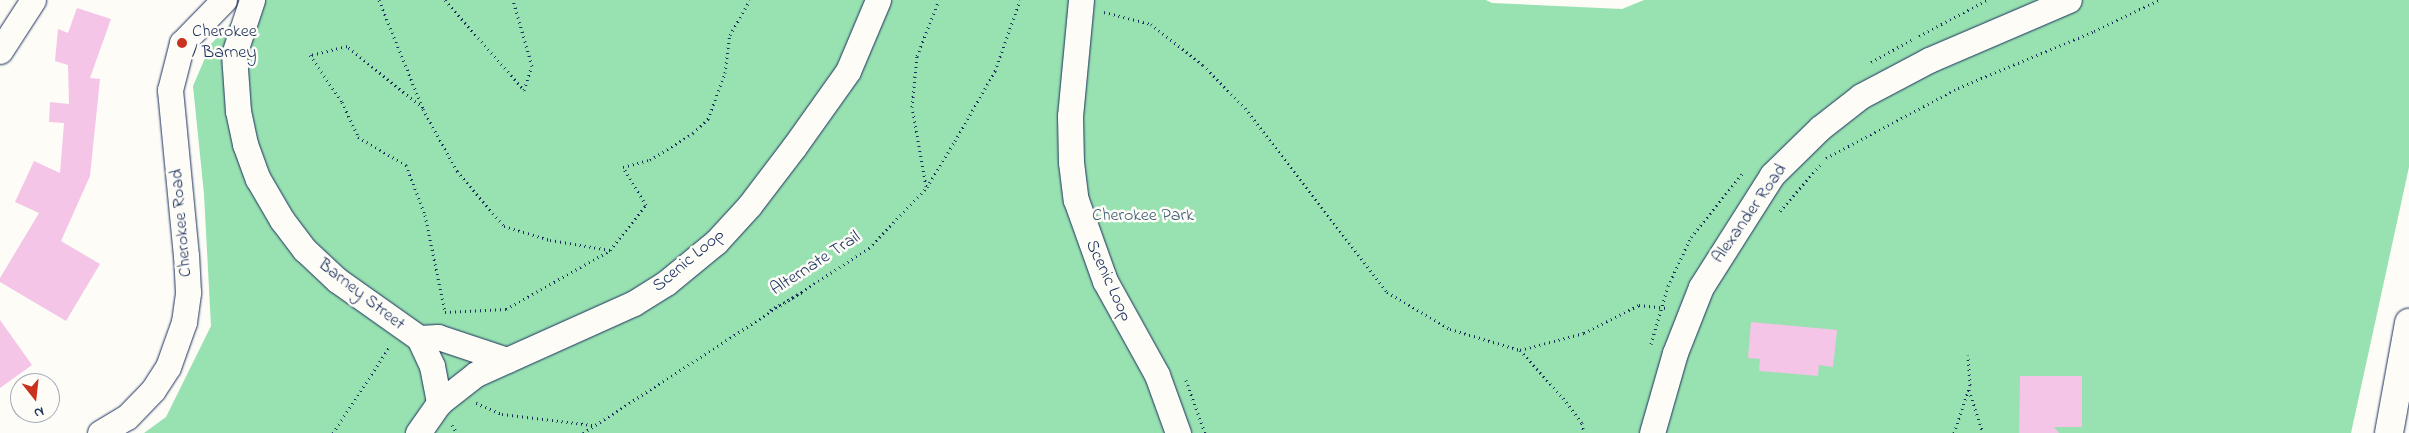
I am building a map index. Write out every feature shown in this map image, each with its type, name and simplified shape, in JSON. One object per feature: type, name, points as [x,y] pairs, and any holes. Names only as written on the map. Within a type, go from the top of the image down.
[{"type":"main road","points":[[2389,433],[2409,324]]},
{"type":"street","points":[[0,51],[33,0]]},
{"type":"street","name":"Cherokee Road","points":[[100,433],[127,417],[152,390],[168,367],[184,322],[188,292],[186,256],[170,90],[175,60],[182,43],[224,0]]},
{"type":"street","name":"Barney Street","points":[[252,0],[234,54],[238,111],[245,144],[258,179],[282,220],[312,256],[344,286],[419,338],[445,398]]},
{"type":"street","name":"Scenic Loop","points":[[418,433],[445,398],[476,374],[634,303],[666,283],[716,242],[760,191],[848,71],[878,0]]},
{"type":"street","name":"Alexander Road","points":[[1652,433],[1675,353],[1701,287],[1772,175],[1820,128],[1861,96],[1929,60],[2069,0]]},
{"type":"street","name":"Scenic Loop","points":[[1095,6],[1070,116],[1070,152],[1076,200],[1107,286],[1157,375],[1178,433]]},
{"type":"street","name":"Barney Street","points":[[419,338],[438,337],[507,360]]},
{"type":"path","points":[[379,0],[423,109],[457,171],[504,226],[550,240],[610,250]]},
{"type":"path","points":[[445,0],[524,90],[532,66],[514,0]]},
{"type":"path","points":[[423,109],[347,46],[310,55],[342,102],[358,137],[406,165],[425,215],[445,312],[506,309],[610,250],[646,205],[623,167],[650,160],[693,133],[708,119],[726,73],[730,35],[750,0]]},
{"type":"path","points":[[927,187],[912,107],[917,56],[939,0]]},
{"type":"path","points":[[1777,215],[1826,158],[1857,140],[1958,88],[2094,31],[2159,0]]},
{"type":"path","name":"Alternate Trail","points":[[583,433],[744,326],[869,248],[927,187],[995,72],[1020,1]]},
{"type":"path","points":[[1095,6],[1100,19]]},
{"type":"path","points":[[1095,6],[1151,24],[1203,65],[1245,108],[1387,292],[1450,329],[1520,350],[1563,398],[1582,423],[1584,433]]},
{"type":"path","points":[[744,326],[803,292],[869,248]]},
{"type":"path","points":[[1520,350],[1584,333],[1639,305],[1661,306]]},
{"type":"path","points":[[333,433],[390,346]]},
{"type":"path","points":[[1954,433],[1968,389],[1968,355]]},
{"type":"path","points":[[1185,376],[1205,433]]},
{"type":"path","points":[[1968,389],[1983,433]]},
{"type":"path","points":[[445,398],[502,414],[593,425]]},
{"type":"green space","name":"Cherokee Park","points":[[253,0],[1486,0],[1492,3],[1622,9],[1644,0],[2409,0],[2409,167],[2351,433],[144,433],[166,417],[211,326],[204,194],[193,86],[211,44]]},
{"type":"building","points":[[77,8],[111,19],[90,78],[100,79],[90,176],[61,241],[100,264],[66,321],[0,282],[0,278],[39,213],[15,202],[34,161],[60,173],[64,123],[49,122],[50,102],[69,104],[68,65],[55,61],[58,29],[68,33]]},
{"type":"building","points":[[0,320],[32,365],[21,373],[10,373],[10,381],[0,388]]},
{"type":"building","points":[[1751,322],[1837,330],[1833,367],[1819,365],[1818,376],[1759,371],[1760,359],[1748,358]]},
{"type":"building","points":[[2020,376],[2082,376],[2082,427],[2054,427],[2059,433],[2019,433]]},
{"type":"place","name":"Cherokee / Barney","points":[[182,43]]}]
